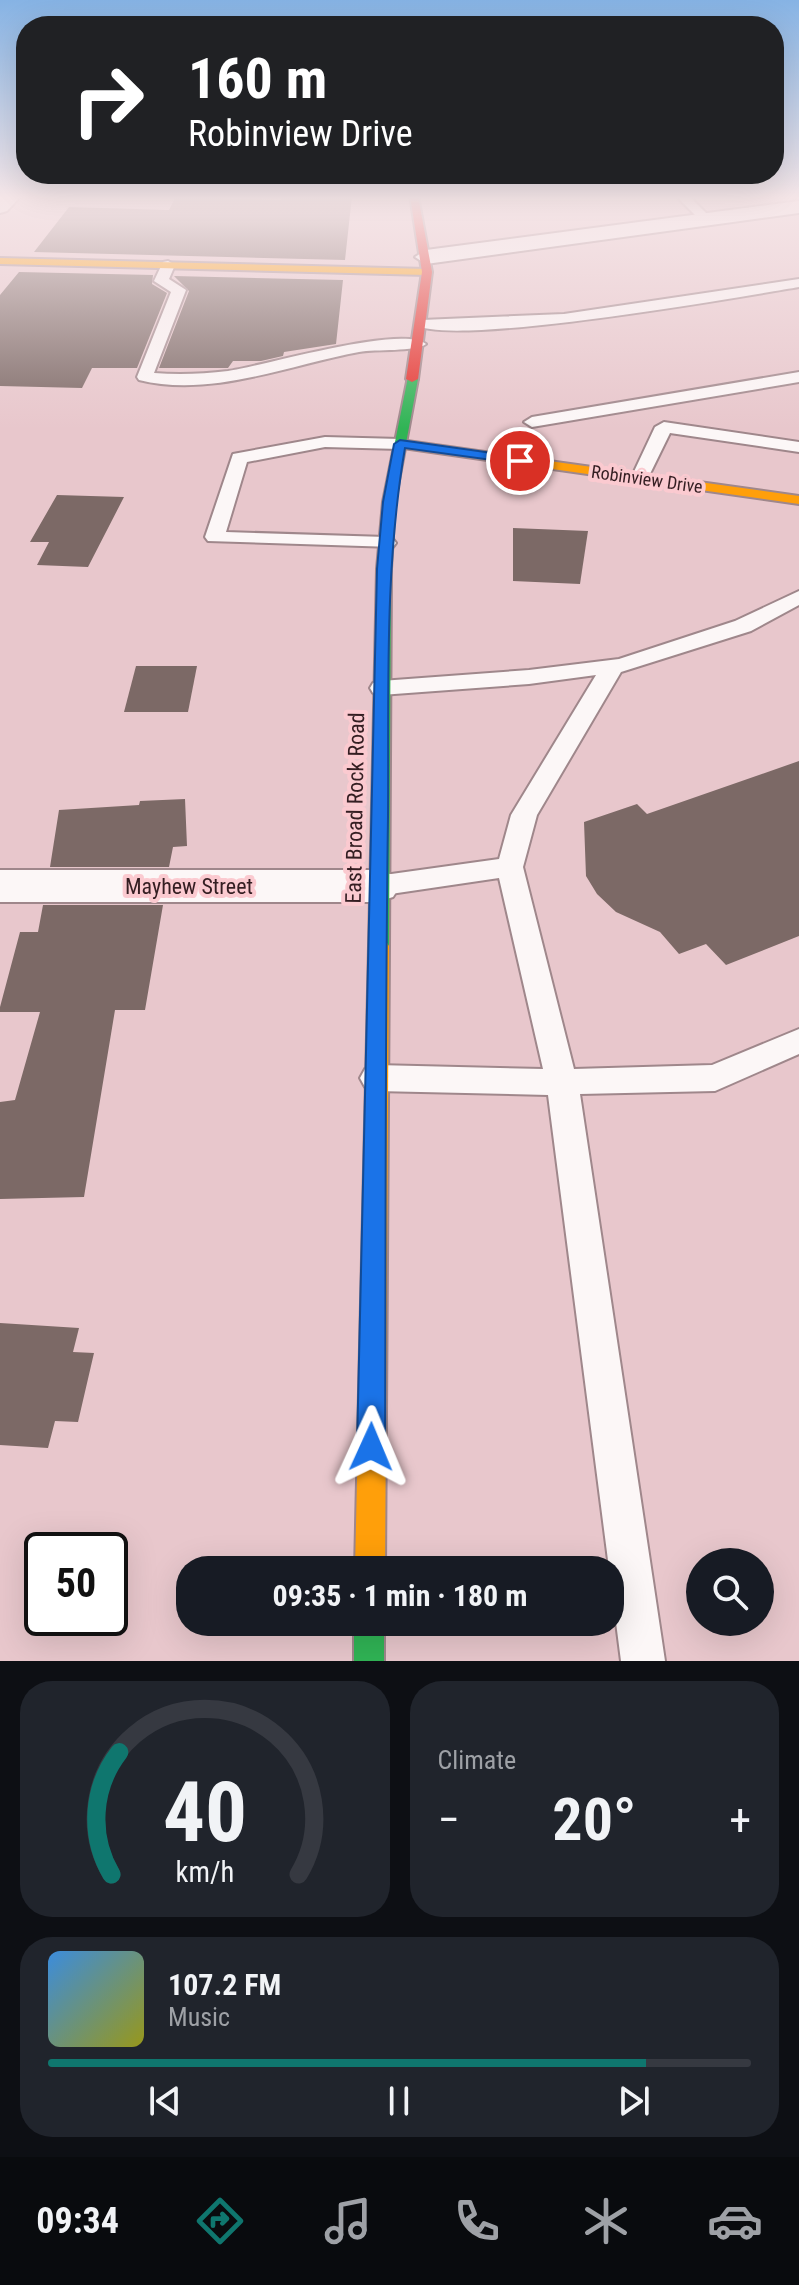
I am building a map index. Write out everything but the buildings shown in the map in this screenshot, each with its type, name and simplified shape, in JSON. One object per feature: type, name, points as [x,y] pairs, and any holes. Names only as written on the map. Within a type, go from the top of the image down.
[{"type":"main road","name":"East Broad Rock Road","points":[[370,1556],[377,886],[386,543],[389,502],[422,324],[425,274]]},
{"type":"main road","name":"Robinview Drive","points":[[400,444],[799,500]]},
{"type":"main road","points":[[369,1636],[369,1661]]},
{"type":"street","name":"Mayhew Street","points":[[0,886],[377,886]]},
{"type":"lane","points":[[164,274],[161,281],[179,290],[145,377],[168,381],[220,376],[367,346],[418,344]]},
{"type":"lane","points":[[422,324],[469,326],[555,320],[799,283]]},
{"type":"lane","points":[[532,422],[799,377]]},
{"type":"lane","points":[[633,404],[664,427],[799,447]]},
{"type":"lane","points":[[640,478],[664,427]]},
{"type":"lane","points":[[386,543],[215,537],[239,458],[325,442],[400,444]]},
{"type":"lane","points":[[381,688],[529,677],[613,666],[743,626],[799,597]]},
{"type":"lane","points":[[613,666],[524,815],[510,867],[562,1082],[643,1661]]},
{"type":"lane","points":[[377,886],[510,867]]},
{"type":"lane","points":[[376,1078],[562,1082],[715,1078],[799,1041]]},
{"type":"traffic: fast","points":[[379,946],[384,569],[389,502],[412,379]]},
{"type":"traffic: fast","points":[[369,1636],[369,1661]]},
{"type":"traffic: slow","points":[[400,444],[799,500]]},
{"type":"traffic: slow","points":[[370,1556],[379,946]]},
{"type":"traffic: jam","points":[[412,379],[427,274]]},
{"type":"route","points":[[371,1447],[377,886],[384,569],[389,502],[400,444],[520,461]]}]
